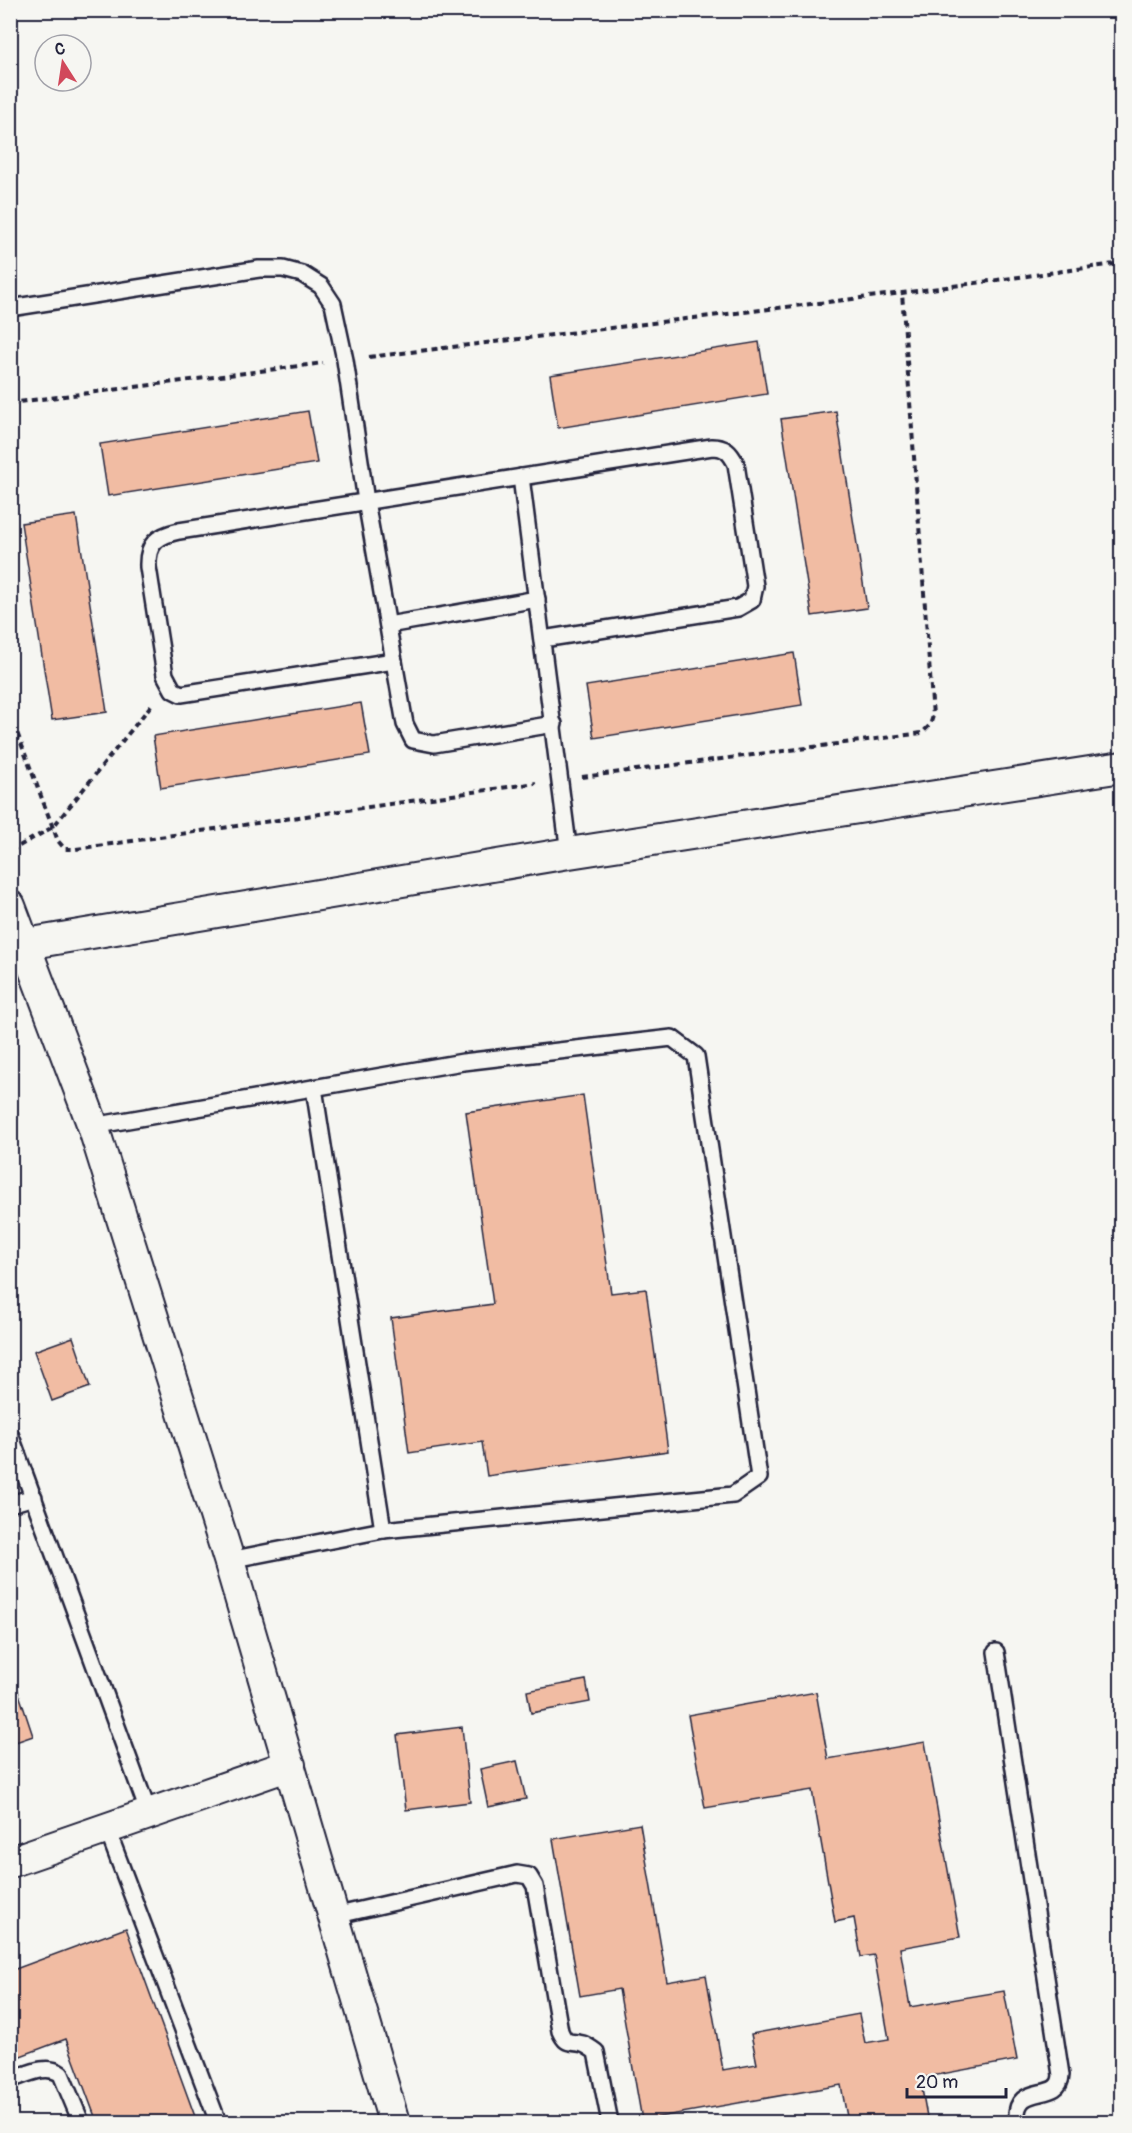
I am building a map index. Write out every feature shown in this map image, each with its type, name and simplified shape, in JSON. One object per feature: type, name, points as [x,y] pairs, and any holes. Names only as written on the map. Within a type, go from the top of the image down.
[{"type":"street","points":[[26,944],[569,853],[1122,767]]},
{"type":"street","points":[[10,906],[93,1126],[229,1560],[394,2122]]},
{"type":"street","points":[[10,1862],[290,1765]]},
{"type":"lane","points":[[10,308],[260,269],[283,268],[302,274],[321,286],[333,304],[345,360],[366,501],[405,724],[413,740],[434,744],[554,724]]},
{"type":"lane","points":[[394,661],[181,694],[173,690],[165,675],[147,555],[153,542],[166,534],[179,531],[712,447],[728,450],[736,464],[755,586],[753,600],[738,608],[543,639]]},
{"type":"lane","points":[[521,477],[569,853]]},
{"type":"lane","points":[[388,625],[537,599]]},
{"type":"lane","points":[[93,1126],[463,1062],[672,1038],[696,1056],[759,1477],[733,1494],[383,1530],[229,1560]]},
{"type":"lane","points":[[314,1088],[383,1530]]},
{"type":"lane","points":[[10,1434],[149,1814]]},
{"type":"lane","points":[[10,1504],[34,1497]]},
{"type":"lane","points":[[996,1652],[1061,2075],[1057,2087],[1028,2095],[1020,2102],[1016,2113],[1017,2122]]},
{"type":"lane","points":[[106,1829],[218,2122]]},
{"type":"lane","points":[[334,1916],[517,1874],[529,1876],[535,1886],[560,2031],[564,2039],[571,2044],[581,2043],[596,2052],[610,2122]]},
{"type":"lane","points":[[10,2080],[40,2070],[56,2070],[61,2073],[81,2122]]},
{"type":"path","points":[[10,403],[1122,263]]},
{"type":"path","points":[[10,851],[53,827],[168,684]]},
{"type":"building","points":[[759,342],[767,394],[558,428],[550,375]]},
{"type":"building","points":[[308,411],[317,463],[108,496],[100,444]]},
{"type":"building","points":[[836,411],[867,608],[812,616],[781,419]]},
{"type":"building","points":[[76,515],[107,712],[52,720],[21,523]]},
{"type":"building","points":[[794,653],[802,705],[594,738],[586,686]]},
{"type":"building","points":[[361,703],[370,755],[161,788],[153,736]]},
{"type":"building","points":[[583,1095],[611,1293],[646,1289],[668,1451],[487,1476],[482,1442],[409,1453],[391,1318],[493,1304],[466,1112]]},
{"type":"building","points":[[73,1337],[90,1387],[52,1401],[34,1351]]},
{"type":"building","points":[[10,1667],[33,1736],[10,1744]]},
{"type":"building","points":[[586,1680],[590,1702],[531,1713],[527,1691]]},
{"type":"building","points":[[816,1692],[828,1759],[925,1742],[960,1937],[900,1948],[910,2007],[1004,1991],[1017,2060],[920,2078],[928,2122],[848,2122],[841,2085],[642,2120],[619,1989],[580,1996],[553,1839],[640,1824],[667,1982],[706,1975],[723,2070],[757,2064],[751,2034],[859,2014],[865,2043],[889,2039],[874,1955],[861,1957],[854,1918],[835,1922],[812,1790],[705,1808],[688,1715]]},
{"type":"building","points":[[462,1727],[470,1802],[406,1810],[397,1735]]},
{"type":"building","points":[[517,1761],[526,1799],[488,1807],[480,1769]]},
{"type":"building","points":[[126,1928],[197,2122],[97,2122],[66,2039],[10,2060],[10,1971]]}]
